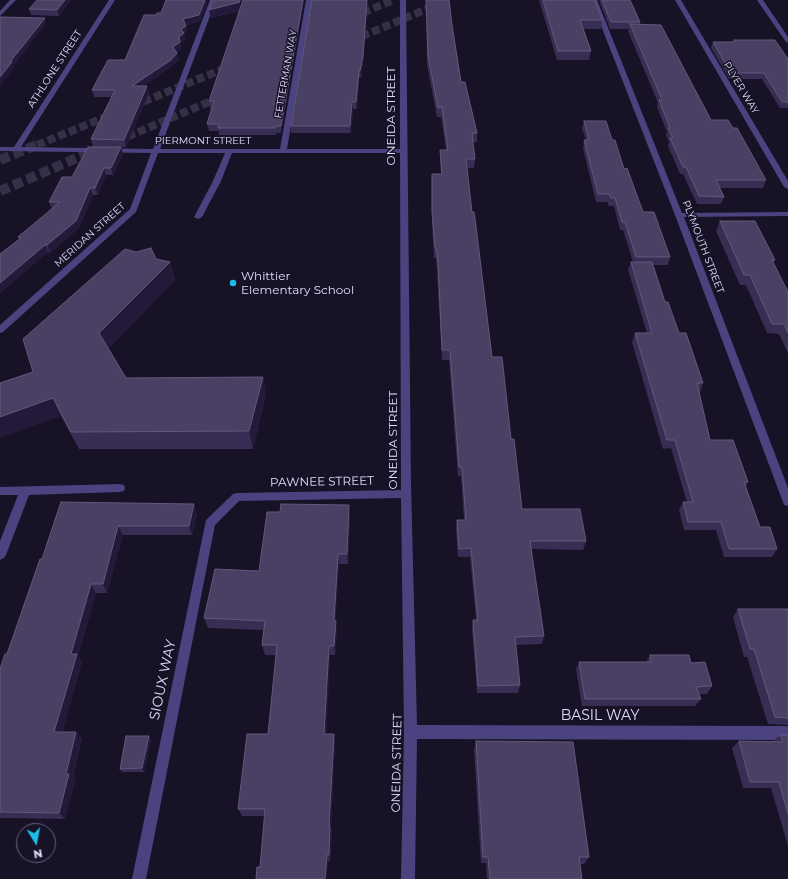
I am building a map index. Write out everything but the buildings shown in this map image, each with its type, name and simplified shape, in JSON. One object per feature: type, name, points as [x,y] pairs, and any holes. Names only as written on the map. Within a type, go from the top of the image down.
[{"type":"street","points":[[0,14],[13,0]]},
{"type":"street","name":"ATHLONE STREET","points":[[16,149],[112,0]]},
{"type":"street","name":"MERIDAN STREET","points":[[0,330],[133,210],[213,0]]},
{"type":"street","name":"FETTERMAN WAY","points":[[283,151],[309,0]]},
{"type":"street","name":"ONEIDA STREET","points":[[403,0],[407,494],[411,732],[408,879]]},
{"type":"street","name":"PLYMOUTH STREET","points":[[594,0],[679,215],[788,502]]},
{"type":"street","name":"PLYER WAY","points":[[678,0],[788,187]]},
{"type":"street","points":[[760,0],[788,41]]},
{"type":"street","name":"PIERMONT STREET","points":[[0,149],[155,151],[405,151]]},
{"type":"street","points":[[198,217],[217,181],[229,151]]},
{"type":"street","points":[[679,215],[788,214]]},
{"type":"street","points":[[0,491],[120,488]]},
{"type":"street","points":[[0,556],[25,491]]},
{"type":"street","name":"PAWNEE STREET","points":[[237,496],[407,494]]},
{"type":"street","name":"SIOUX WAY","points":[[138,879],[210,523],[237,496]]},
{"type":"street","name":"BASIL WAY","points":[[411,732],[788,733]]},
{"type":"tunnel","points":[[352,17],[394,0]]},
{"type":"tunnel","points":[[351,41],[448,0]]},
{"type":"tunnel","points":[[37,145],[233,65]]},
{"type":"tunnel","points":[[117,141],[223,96]]},
{"type":"tunnel","points":[[0,160],[39,144]]},
{"type":"tunnel","points":[[0,191],[98,149]]},
{"type":"place","name":"Whittier Elementary School","points":[[233,283]]}]
